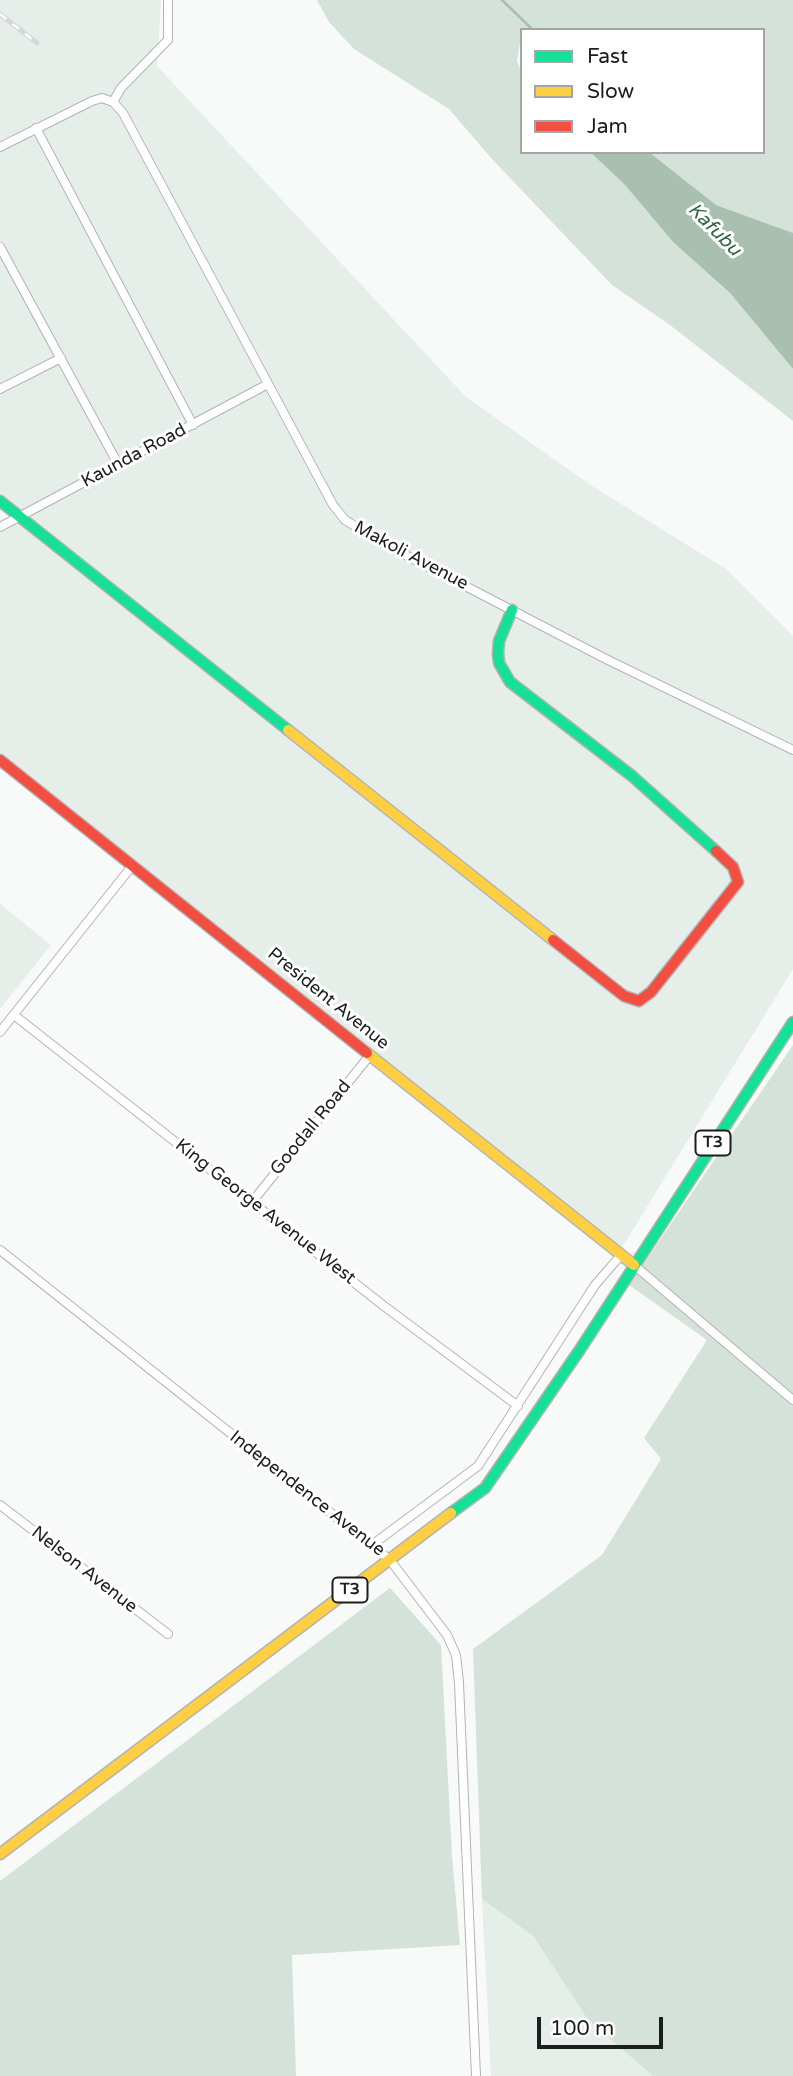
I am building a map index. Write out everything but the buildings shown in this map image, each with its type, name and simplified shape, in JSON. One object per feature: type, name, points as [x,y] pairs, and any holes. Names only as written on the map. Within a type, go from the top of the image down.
[{"type":"main road","points":[[0,501],[624,996],[639,1001],[651,992],[738,882],[737,874],[733,867],[632,776],[510,682],[499,663],[498,653],[499,641],[512,610]]},
{"type":"main road","name":"President Avenue","points":[[0,760],[634,1265]]},
{"type":"main road","name":"T3","points":[[0,1854],[467,1504],[495,1476],[793,1022]]},
{"type":"street","points":[[0,147],[92,101],[102,98],[113,102],[121,89],[168,40],[169,0]]},
{"type":"street","name":"Makoli Avenue","points":[[113,102],[123,113],[333,505],[345,520],[512,610],[793,750]]},
{"type":"street","points":[[36,128],[193,425]]},
{"type":"street","points":[[0,247],[118,464]]},
{"type":"street","points":[[0,389],[61,358]]},
{"type":"street","name":"Kaunda Road","points":[[0,527],[268,384]]},
{"type":"street","points":[[0,1032],[132,866]]},
{"type":"street","name":"King George Avenue West","points":[[14,1015],[384,1307],[518,1406]]},
{"type":"street","name":"Goodall Road","points":[[252,1202],[370,1055]]},
{"type":"street","name":"Independence Avenue","points":[[0,1250],[390,1560],[447,1635],[456,1655],[476,2076]]},
{"type":"street","points":[[372,1545],[478,1466],[595,1285],[621,1255]]},
{"type":"street","points":[[634,1265],[793,1400]]},
{"type":"street","name":"Nelson Avenue","points":[[0,1505],[168,1634]]},
{"type":"shaded area","points":[[0,0],[161,0],[157,66],[466,397],[592,486],[726,569],[793,636],[793,969],[621,1249],[0,753],[0,521],[19,511],[0,495]]},
{"type":"shaded area","points":[[317,0],[793,0],[793,233],[716,205],[652,154],[765,154],[765,28],[520,28],[517,61],[520,68],[520,154],[592,154],[625,185],[673,242],[730,293],[793,369],[793,421],[670,325],[612,285],[492,159],[449,109],[354,49],[329,22]]},
{"type":"shaded area","points":[[0,904],[51,945],[0,1009]]},
{"type":"shaded area","points":[[793,1045],[793,2076],[653,2076],[588,2020],[533,1936],[482,1899],[473,1649],[602,1555],[661,1459],[644,1438],[707,1340],[629,1285]]},
{"type":"shaded area","points":[[390,1588],[441,1645],[452,1856],[460,1945],[292,1955],[296,2076],[0,2076],[0,1881]]},
{"type":"shaded area","points":[[482,1899],[533,1936],[588,2020],[653,2076],[491,2076]]},
{"type":"water","points":[[592,154],[652,154],[716,205],[793,233],[793,369],[730,293],[673,242],[625,185]]},
{"type":"waterway","name":"Kafubu","points":[[502,0],[531,28]]},
{"type":"railway","points":[[0,14],[37,43]]},
{"type":"traffic: fast","points":[[0,501],[288,730]]},
{"type":"traffic: fast","points":[[512,610],[499,641],[498,653],[499,663],[510,682],[632,776],[716,851]]},
{"type":"traffic: fast","points":[[451,1513],[485,1488],[579,1351],[793,1022]]},
{"type":"traffic: slow","points":[[288,730],[553,940]]},
{"type":"traffic: slow","points":[[367,1053],[634,1265]]},
{"type":"traffic: slow","points":[[0,1854],[451,1513]]},
{"type":"traffic: jam","points":[[0,760],[367,1053]]},
{"type":"traffic: jam","points":[[553,940],[624,996],[639,1001],[651,992],[738,882],[733,867],[716,851]]}]
